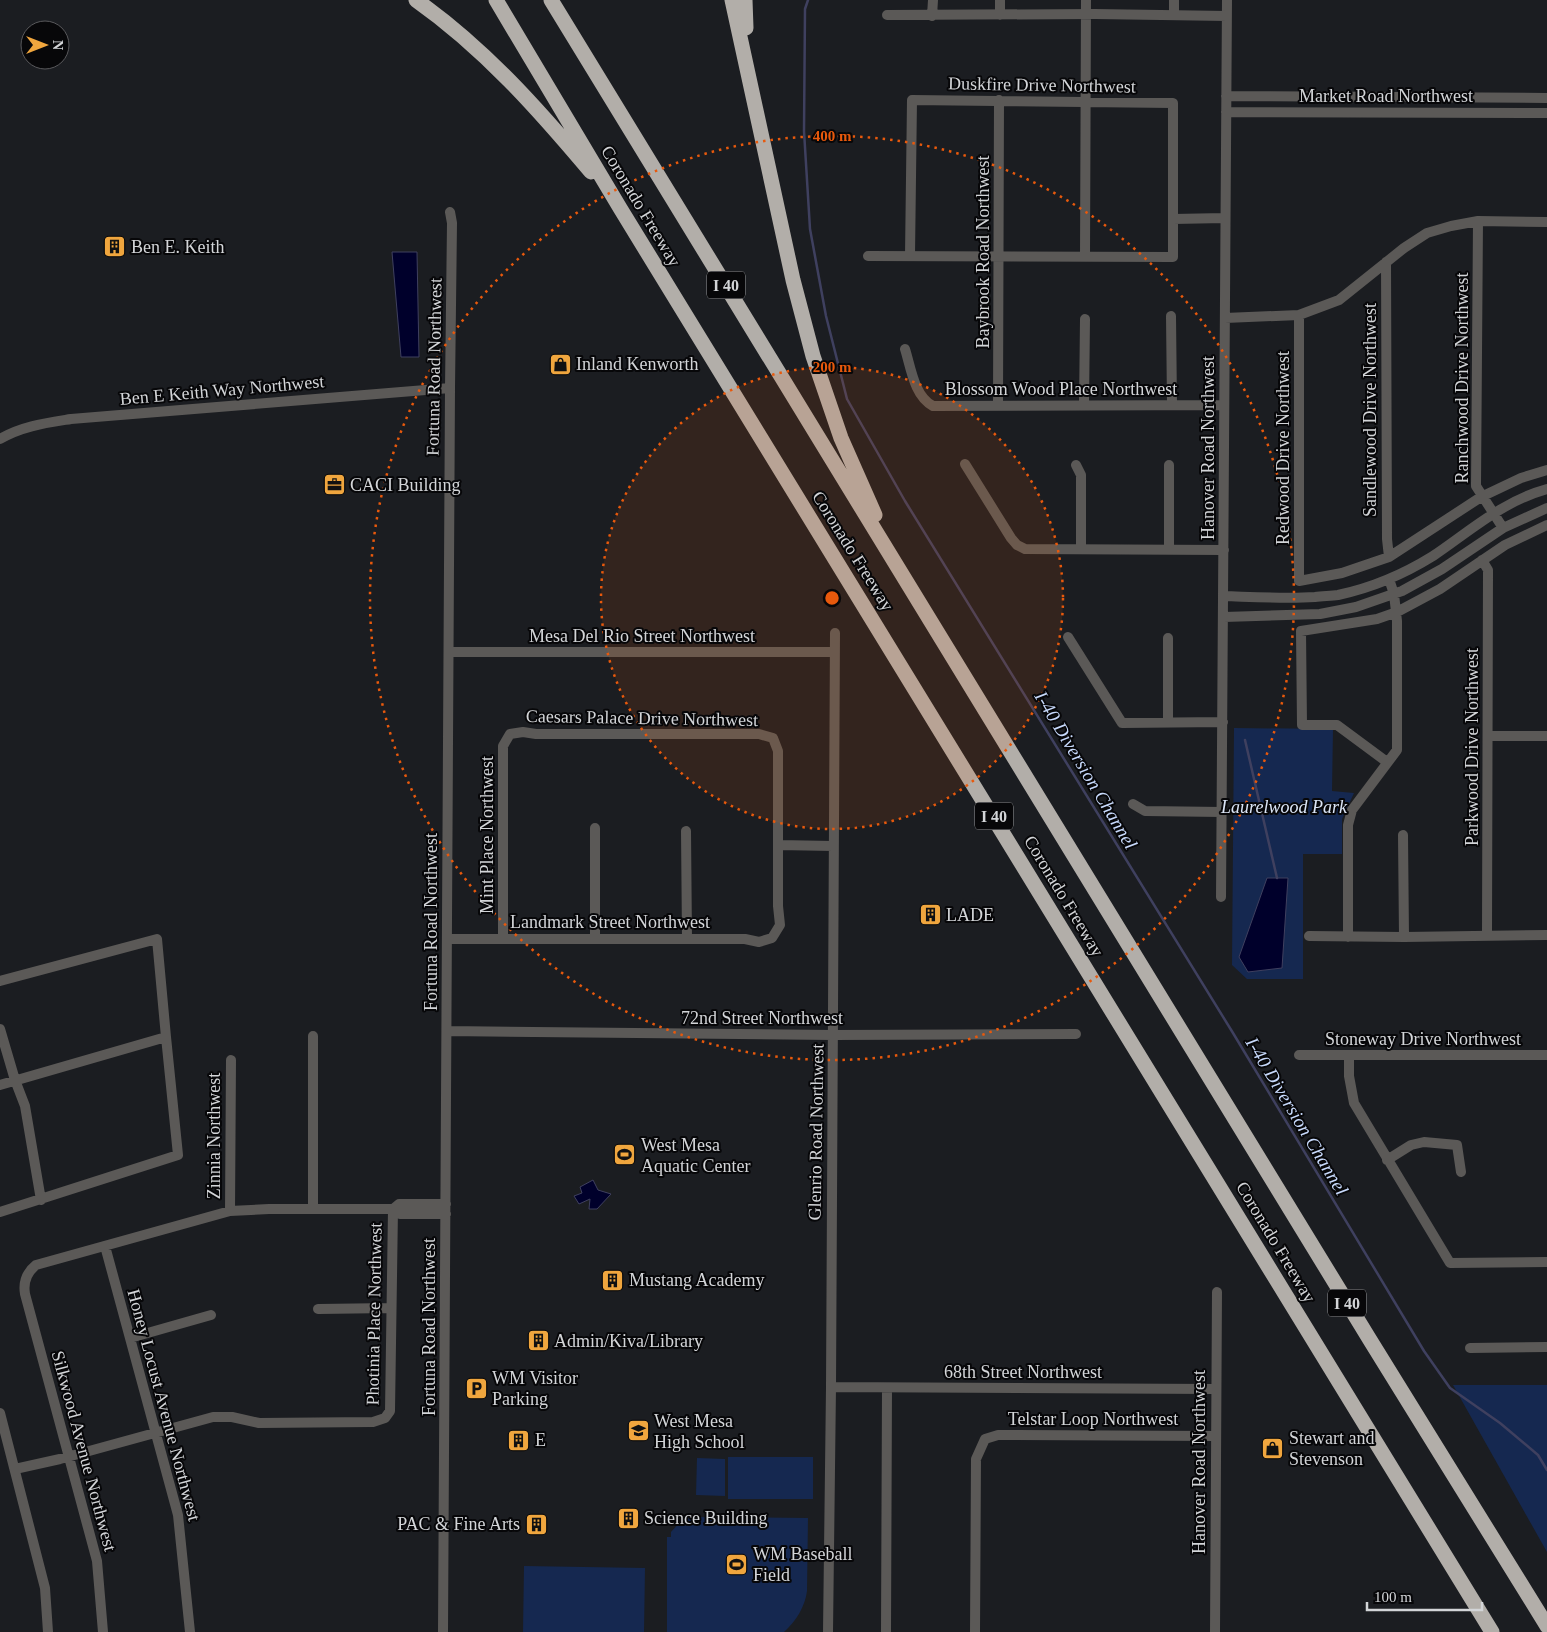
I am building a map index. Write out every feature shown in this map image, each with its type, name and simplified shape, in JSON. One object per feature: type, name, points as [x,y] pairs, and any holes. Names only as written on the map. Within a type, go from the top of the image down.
[{"type":"highway","points":[[416,0],[468,42],[530,101],[620,208]]},
{"type":"highway","name":"Coronado Freeway","points":[[496,0],[620,208],[1492,1632]]},
{"type":"highway","name":"Coronado Freeway","points":[[551,0],[1370,1340],[1547,1626]]},
{"type":"highway","points":[[732,0],[793,280],[813,356],[841,438],[900,571]]},
{"type":"highway","points":[[745,0],[746,31],[757,114]]},
{"type":"street","points":[[932,16],[933,0]]},
{"type":"street","points":[[1000,0],[1000,15]]},
{"type":"street","points":[[1084,256],[1086,0]]},
{"type":"street","points":[[1174,0],[1174,15]]},
{"type":"street","name":"Hanover Road Northwest","points":[[1221,897],[1227,0]]},
{"type":"street","points":[[887,15],[1086,14],[1227,16]]},
{"type":"street","name":"Market Road Northwest","points":[[1226,96],[1547,98]]},
{"type":"street","name":"Duskfire Drive Northwest","points":[[910,256],[912,100],[1173,103],[1173,219]]},
{"type":"street","name":"Baybrook Road Northwest","points":[[998,405],[1000,100]]},
{"type":"street","name":"Market Road Northwest","points":[[1226,112],[1547,113]]},
{"type":"street","name":"Fortuna Road Northwest","points":[[443,1632],[452,223],[450,212]]},
{"type":"street","points":[[868,256],[1172,257],[1173,219],[1225,218]]},
{"type":"street","points":[[1224,318],[1299,315],[1339,300],[1404,248],[1427,233],[1478,221],[1547,222]]},
{"type":"street","name":"Ranchwood Drive Northwest","points":[[1478,221],[1476,486],[1503,528]]},
{"type":"street","name":"Sandlewood Drive Northwest","points":[[1386,262],[1387,539],[1389,557]]},
{"type":"street","name":"Redwood Drive Northwest","points":[[1299,315],[1299,581],[1342,573],[1389,557]]},
{"type":"street","points":[[1171,316],[1172,405]]},
{"type":"street","points":[[1084,405],[1085,319]]},
{"type":"street","name":"Blossom Wood Place Northwest","points":[[905,349],[920,395],[933,406],[1224,405]]},
{"type":"street","name":"Ben E Keith Way Northwest","points":[[0,439],[33,425],[71,419],[450,388]]},
{"type":"street","points":[[965,464],[1011,538],[1017,545],[1025,549],[1224,550]]},
{"type":"street","points":[[1076,465],[1081,475],[1082,549]]},
{"type":"street","points":[[1169,465],[1169,550]]},
{"type":"street","points":[[1389,557],[1481,496],[1521,478],[1547,470]]},
{"type":"street","points":[[1224,596],[1289,598],[1337,595],[1389,579],[1434,555],[1493,513],[1528,494],[1547,489]]},
{"type":"street","points":[[1224,617],[1320,614],[1356,606],[1394,594],[1442,570],[1503,528],[1547,508]]},
{"type":"street","points":[[1387,762],[1337,725],[1302,725],[1301,631],[1377,619],[1397,612],[1440,589],[1505,545],[1547,525]]},
{"type":"street","name":"Parkwood Drive Northwest","points":[[1482,560],[1488,570],[1487,935]]},
{"type":"street","points":[[1348,937],[1348,825],[1352,810],[1397,750],[1397,612],[1389,579]]},
{"type":"street","name":"Glenrio Road Northwest","points":[[828,1632],[835,633]]},
{"type":"street","points":[[1068,636],[1122,723],[1223,722]]},
{"type":"street","points":[[1168,638],[1168,722]]},
{"type":"street","name":"Mesa Del Rio Street Northwest","points":[[449,652],[835,652]]},
{"type":"street","name":"Caesars Palace Drive Northwest","points":[[510,734],[523,732],[536,734],[759,734],[773,738],[778,751],[778,845]]},
{"type":"street","name":"Mint Place Northwest","points":[[503,939],[503,746],[510,734]]},
{"type":"street","points":[[1488,736],[1547,736]]},
{"type":"street","points":[[1133,804],[1145,811],[1222,812]]},
{"type":"street","points":[[594,938],[595,828]]},
{"type":"street","points":[[686,831],[686,939]]},
{"type":"street","points":[[1403,835],[1404,937]]},
{"type":"street","points":[[778,845],[833,846]]},
{"type":"street","name":"Landmark Street Northwest","points":[[447,939],[745,939],[759,942],[772,938],[780,926],[778,906],[778,845]]},
{"type":"street","points":[[1309,936],[1547,935]]},
{"type":"street","points":[[0,982],[157,939],[178,1156],[0,1212]]},
{"type":"street","points":[[0,1029],[25,1106],[41,1200]]},
{"type":"street","name":"72nd Street Northwest","points":[[447,1031],[1076,1034]]},
{"type":"street","points":[[314,1036],[314,1209]]},
{"type":"street","points":[[0,1085],[166,1038]]},
{"type":"street","points":[[1349,1054],[1349,1076],[1354,1103],[1450,1264],[1547,1262]]},
{"type":"street","name":"Stoneway Drive Northwest","points":[[1299,1055],[1547,1055]]},
{"type":"street","name":"Zinnia Northwest","points":[[230,1212],[231,1060]]},
{"type":"street","points":[[1387,1160],[1411,1145],[1424,1142],[1457,1145],[1461,1172]]},
{"type":"street","points":[[105,1246],[230,1212],[393,1209],[399,1204],[446,1209]]},
{"type":"street","name":"Photinia Place Northwest","points":[[155,1432],[213,1417],[232,1417],[260,1423],[373,1422],[385,1418],[390,1411],[393,1209]]},
{"type":"street","name":"Silkwood Avenue Northwest","points":[[103,1632],[97,1561],[25,1294],[25,1279],[29,1271],[36,1266],[105,1246]]},
{"type":"street","name":"Honey Locust Avenue Northwest","points":[[105,1246],[178,1515],[190,1632]]},
{"type":"street","name":"Hanover Road Northwest","points":[[1215,1632],[1217,1292]]},
{"type":"street","points":[[318,1309],[391,1308]]},
{"type":"street","points":[[130,1338],[211,1315]]},
{"type":"street","points":[[1470,1348],[1547,1347]]},
{"type":"street","name":"68th Street Northwest","points":[[831,1387],[1215,1389]]},
{"type":"street","points":[[886,1632],[887,1388]]},
{"type":"street","points":[[0,1413],[45,1588],[48,1632]]},
{"type":"street","points":[[15,1469],[155,1432]]},
{"type":"street","name":"Telstar Loop Northwest","points":[[975,1632],[976,1459],[985,1439],[998,1435],[1215,1436]]},
{"type":"green space","name":"Laurelwood Park","points":[[1234,728],[1333,729],[1332,791],[1354,793],[1342,819],[1342,854],[1303,854],[1303,979],[1247,979],[1232,965]]},
{"type":"green space","points":[[1453,1385],[1547,1385],[1547,1552]]},
{"type":"green space","points":[[728,1457],[813,1457],[813,1499],[728,1499]]},
{"type":"green space","points":[[697,1458],[725,1459],[725,1496],[696,1495]]},
{"type":"green space","name":"WM Baseball Field","points":[[687,1517],[808,1518],[806,1597],[799,1613],[784,1632],[667,1632],[667,1537],[671,1537],[671,1532],[680,1522],[687,1522]]},
{"type":"green space","points":[[524,1566],[645,1568],[644,1632],[523,1632]]},
{"type":"shaded area","points":[[392,252],[417,252],[419,357],[401,357]]},
{"type":"shaded area","points":[[1267,878],[1288,878],[1282,968],[1248,972],[1239,957]]},
{"type":"shaded area","points":[[593,1180],[598,1190],[611,1194],[597,1209],[589,1209],[590,1199],[579,1204],[574,1196],[582,1193],[580,1187]]},
{"type":"waterway","name":"I-40 Diversion Channel","points":[[808,0],[805,9],[804,131],[810,229],[826,316],[847,399],[905,501],[1233,1033],[1424,1351],[1450,1388],[1500,1423],[1538,1455],[1547,1470]]},
{"type":"waterway","points":[[1245,740],[1277,878]]},
{"type":"place","name":"Ben E. Keith","points":[[115,247]]},
{"type":"place","name":"Inland Kenworth","points":[[560,364]]},
{"type":"place","name":"CACI Building","points":[[334,485]]},
{"type":"place","name":"LADE","points":[[930,915]]},
{"type":"place","name":"West Mesa Aquatic Center","points":[[625,1155]]},
{"type":"place","name":"Mustang Academy","points":[[613,1280]]},
{"type":"place","name":"Admin/Kiva/Library","points":[[538,1341]]},
{"type":"place","name":"WM Visitor Parking","points":[[476,1388]]},
{"type":"place","name":"West Mesa High School","points":[[638,1431]]},
{"type":"place","name":"E","points":[[519,1440]]},
{"type":"place","name":"Stewart and Stevenson","points":[[1273,1448]]},
{"type":"place","name":"Science Building","points":[[628,1518]]},
{"type":"place","name":"PAC & Fine Arts","points":[[536,1524]]},
{"type":"place","name":"WM Baseball Field","points":[[737,1564]]}]
